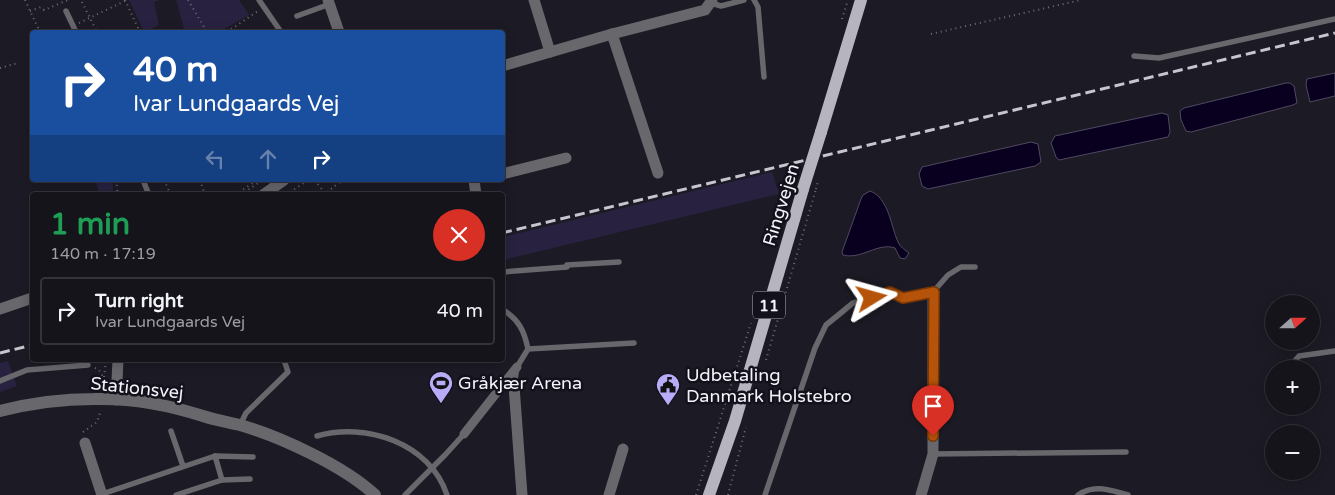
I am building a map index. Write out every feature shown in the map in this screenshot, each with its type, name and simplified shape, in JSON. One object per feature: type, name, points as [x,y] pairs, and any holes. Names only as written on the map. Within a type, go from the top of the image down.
[{"type":"main road","name":"Ringvejen","points":[[717,495],[741,422],[810,189],[821,132],[861,0]]},
{"type":"main road","name":"Ringvejen","points":[[709,495],[741,422]]},
{"type":"street","points":[[534,0],[550,52]]},
{"type":"street","points":[[329,2],[336,30]]},
{"type":"street","points":[[505,65],[709,4]]},
{"type":"street","points":[[612,34],[658,173]]},
{"type":"street","points":[[505,173],[566,158]]},
{"type":"street","points":[[267,192],[281,182]]},
{"type":"street","points":[[921,495],[933,454],[934,292]]},
{"type":"street","points":[[0,309],[30,299]]},
{"type":"street","points":[[116,400],[118,362]]},
{"type":"street","points":[[464,434],[517,367]]},
{"type":"street","points":[[514,386],[522,495]]},
{"type":"street","name":"Stationsvej","points":[[0,411],[22,405],[66,400],[103,399],[193,412],[240,425],[294,445],[327,463],[375,495]]},
{"type":"street","points":[[85,443],[101,495]]},
{"type":"street","points":[[609,495],[622,450]]},
{"type":"lane","points":[[259,0],[280,30]]},
{"type":"lane","points":[[709,4],[721,6],[744,0]]},
{"type":"lane","points":[[754,0],[758,7],[764,78]]},
{"type":"lane","points":[[298,16],[329,2]]},
{"type":"lane","points":[[66,11],[75,30]]},
{"type":"lane","points":[[1134,56],[1159,58],[1335,19]]},
{"type":"lane","points":[[505,272],[619,262]]},
{"type":"lane","points":[[765,495],[814,348],[826,325],[853,303],[890,292],[903,298],[934,292],[948,275],[961,267],[975,268]]},
{"type":"lane","points":[[505,311],[512,315],[524,332],[528,349],[517,367],[514,386]]},
{"type":"lane","points":[[528,349],[634,343]]},
{"type":"lane","points":[[1296,360],[1299,356],[1335,351]]},
{"type":"lane","points":[[240,425],[246,413],[288,372],[285,362]]},
{"type":"lane","points":[[0,381],[27,370],[88,365]]},
{"type":"lane","points":[[171,431],[183,466]]},
{"type":"lane","points":[[317,436],[339,431],[368,432],[406,446],[432,468],[440,478],[447,495]]},
{"type":"lane","points":[[405,495],[464,434]]},
{"type":"lane","points":[[933,454],[1126,452]]},
{"type":"lane","points":[[215,456],[222,480]]},
{"type":"lane","points":[[101,495],[215,456],[252,458]]},
{"type":"lane","points":[[176,495],[222,480],[250,479]]},
{"type":"lane","points":[[1078,495],[1088,489],[1105,488],[1128,495]]},
{"type":"path","points":[[25,0],[39,30]]},
{"type":"path","points":[[30,11],[41,7],[44,10],[68,0]]},
{"type":"path","points":[[73,26],[126,0],[139,30]]},
{"type":"path","points":[[188,0],[206,30]]},
{"type":"path","points":[[930,34],[1080,0]]},
{"type":"path","points":[[82,2],[96,30]]},
{"type":"path","points":[[230,30],[264,8]]},
{"type":"path","points":[[0,68],[18,63]]},
{"type":"path","points":[[239,192],[254,182]]},
{"type":"path","points":[[244,192],[259,182]]},
{"type":"path","points":[[290,192],[305,182]]},
{"type":"path","points":[[327,192],[341,182]]},
{"type":"path","points":[[764,367],[810,189]]},
{"type":"path","points":[[696,495],[751,324]]},
{"type":"path","points":[[85,443],[82,440],[82,435],[84,431],[97,422],[103,399],[106,362]]},
{"type":"path","points":[[88,365],[98,370],[104,378],[117,379]]},
{"type":"path","points":[[728,495],[741,422]]},
{"type":"shaded area","points":[[129,0],[160,0],[154,2],[159,25],[148,30],[143,30]]},
{"type":"shaded area","points":[[176,0],[239,0],[249,15],[223,30],[184,30]]},
{"type":"shaded area","points":[[1335,73],[1335,96],[1310,102],[1306,85],[1307,79]]},
{"type":"shaded area","points":[[1286,83],[1294,86],[1297,103],[1293,105],[1191,132],[1186,131],[1181,120],[1180,111],[1184,108]]},
{"type":"shaded area","points":[[1162,113],[1168,115],[1170,132],[1168,137],[1059,160],[1051,143],[1055,136]]},
{"type":"shaded area","points":[[1031,142],[1038,144],[1041,162],[1035,166],[928,189],[922,186],[919,174],[922,167]]},
{"type":"shaded area","points":[[772,172],[779,194],[505,260],[505,237]]},
{"type":"shaded area","points":[[96,182],[113,182],[113,192],[98,192]]},
{"type":"shaded area","points":[[870,191],[885,206],[899,244],[909,253],[905,259],[900,258],[895,248],[889,247],[882,247],[856,255],[843,255],[842,252],[861,199],[863,195]]},
{"type":"shaded area","points":[[8,361],[17,386],[0,392],[0,363]]},
{"type":"railway","points":[[505,232],[1335,33]]},
{"type":"railway","points":[[0,353],[30,346]]},
{"type":"place","name":"Gråkjær Arena","points":[[441,404]]},
{"type":"place","name":"Udbetaling Danmark Holstebro","points":[[668,406]]},
{"type":"route","points":[[872,298],[890,292],[903,298],[934,292],[933,436]]}]
